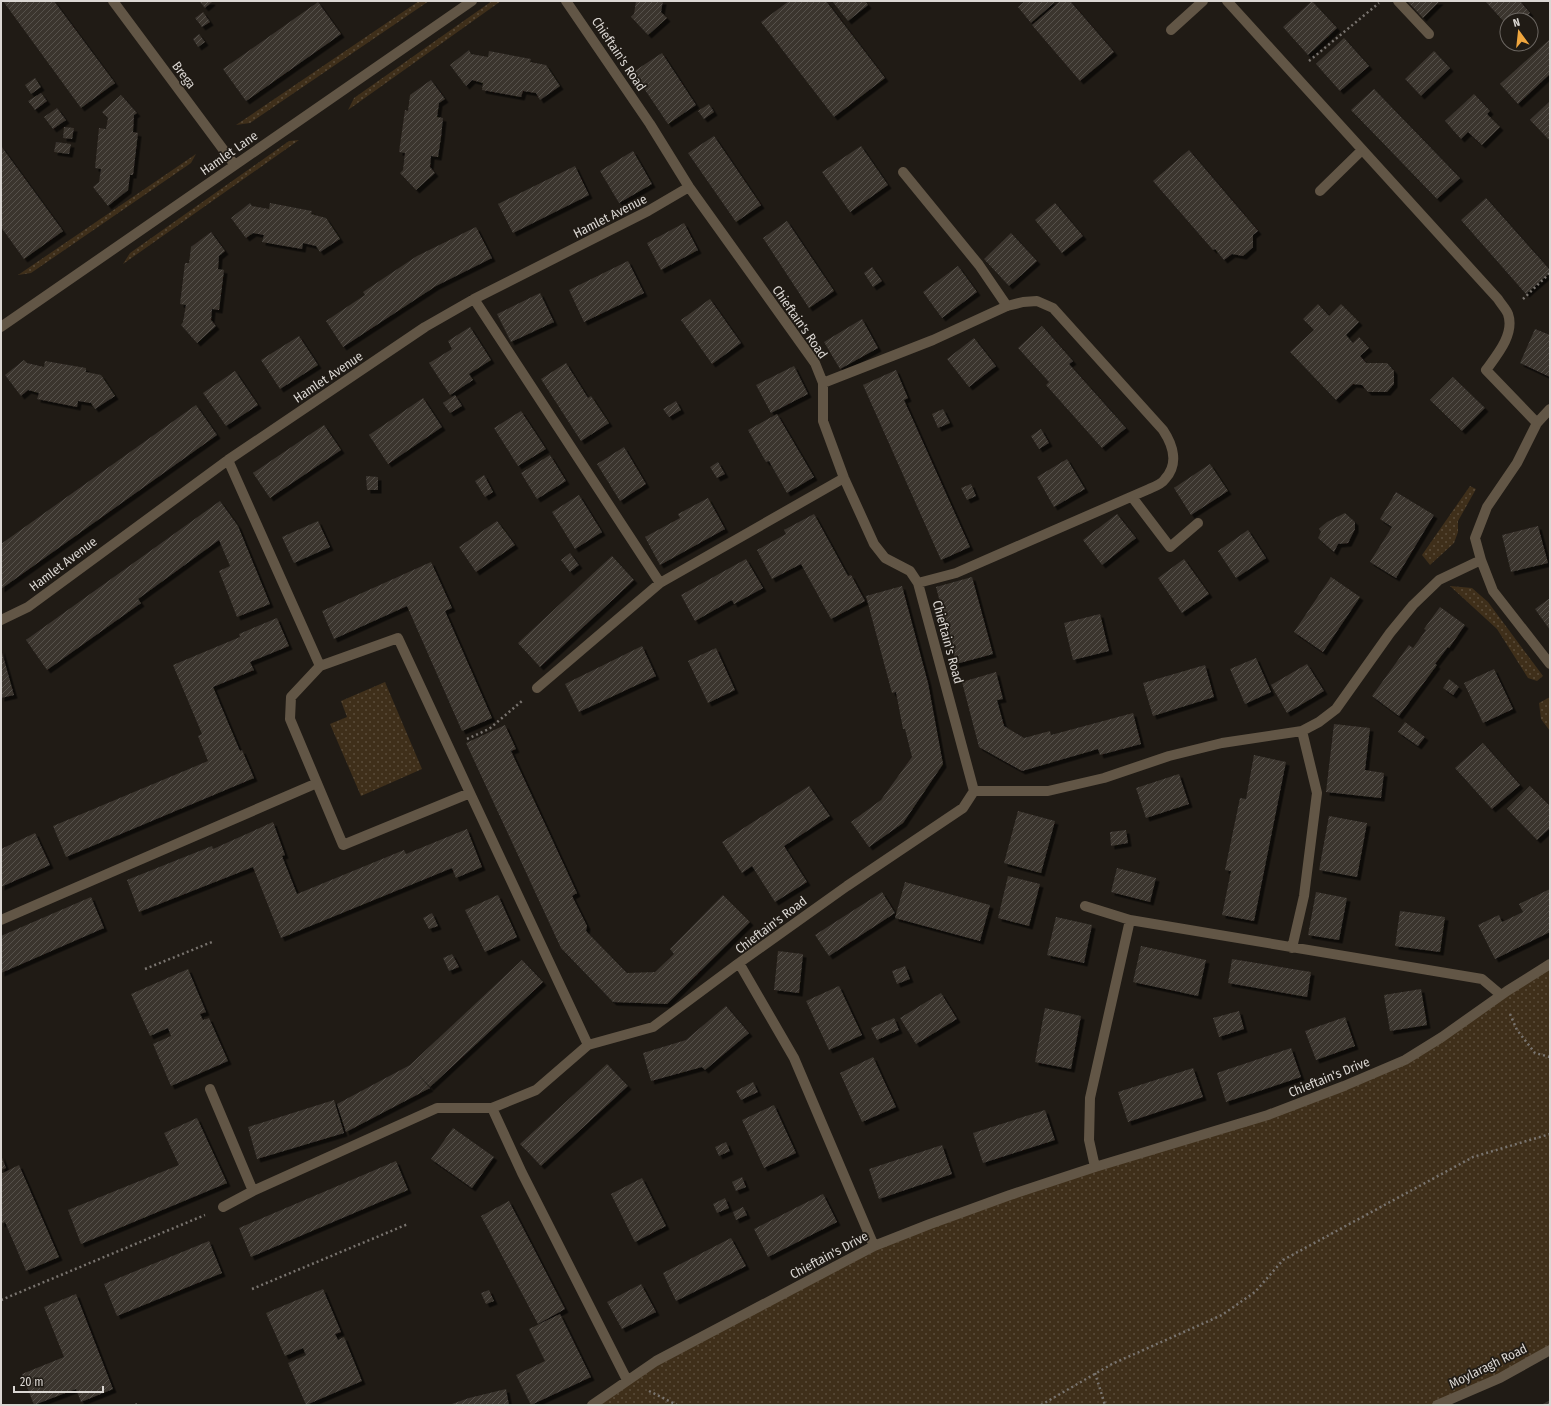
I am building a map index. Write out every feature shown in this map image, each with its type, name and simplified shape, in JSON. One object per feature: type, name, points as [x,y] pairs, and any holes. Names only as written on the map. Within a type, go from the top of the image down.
[{"type":"street","name":"Brega","points":[[113,1],[234,164]]},
{"type":"street","name":"Hamlet Lane","points":[[1,327],[234,164],[472,1]]},
{"type":"street","name":"Chieftain's Road","points":[[566,1],[650,124],[689,188],[815,363],[823,382],[823,421],[844,478],[874,544],[885,558],[910,571],[918,583],[974,791],[963,808],[847,886],[739,963],[794,1058],[874,1246]]},
{"type":"street","points":[[1171,30],[1203,1]]},
{"type":"street","points":[[1227,1],[1498,299],[1508,314],[1510,329],[1501,349],[1486,370],[1538,422]]},
{"type":"street","points":[[1398,1],[1429,34]]},
{"type":"street","points":[[1320,191],[1362,150]]},
{"type":"street","points":[[903,172],[978,264],[1007,306]]},
{"type":"street","name":"Hamlet Avenue","points":[[1,620],[28,607],[228,460],[425,327],[474,299],[648,211],[689,188]]},
{"type":"street","points":[[474,299],[660,583]]},
{"type":"street","points":[[823,382],[934,340],[1007,306],[1023,302],[1037,301],[1053,308],[1163,430],[1170,442],[1173,466],[1165,480],[1132,496],[956,573],[918,583]]},
{"type":"street","points":[[1550,409],[1538,422],[1517,463],[1487,507],[1475,538],[1480,560],[1493,591],[1550,664]]},
{"type":"street","points":[[228,460],[320,666]]},
{"type":"street","points":[[537,688],[660,583],[844,478]]},
{"type":"street","points":[[1132,496],[1170,547],[1198,523]]},
{"type":"street","points":[[974,791],[1048,791],[1104,778],[1169,756],[1222,743],[1302,731],[1319,722],[1336,709],[1390,633],[1413,605],[1439,580],[1480,560]]},
{"type":"street","points":[[470,793],[343,845],[290,719],[291,697],[320,666],[398,638],[588,1045]]},
{"type":"street","points":[[1292,948],[1304,896],[1317,793],[1302,731]]},
{"type":"street","points":[[1,920],[317,783]]},
{"type":"street","points":[[1085,906],[1130,920],[1482,979],[1501,996]]},
{"type":"street","points":[[1095,1167],[1089,1140],[1090,1098],[1130,920]]},
{"type":"street","points":[[223,1207],[253,1191],[438,1108],[492,1108],[536,1090],[588,1045],[653,1027],[739,963]]},
{"type":"street","name":"Chieftain's Drive","points":[[592,1405],[656,1361],[874,1246],[945,1218],[1095,1167],[1268,1115],[1344,1086],[1405,1060],[1442,1037],[1550,964]]},
{"type":"street","points":[[210,1089],[253,1191]]},
{"type":"street","points":[[492,1108],[522,1173],[627,1380]]},
{"type":"street","name":"Moylaragh Road","points":[[1437,1405],[1500,1378],[1550,1350]]},
{"type":"path","points":[[1296,77],[1311,58],[1380,1]]},
{"type":"path","points":[[1508,314],[1550,273]]},
{"type":"path","points":[[449,747],[489,729],[537,688]]},
{"type":"path","points":[[145,969],[212,942]]},
{"type":"path","points":[[1501,996],[1517,1030],[1535,1053],[1550,1057]]},
{"type":"path","points":[[1041,1405],[1112,1364],[1222,1314],[1255,1292],[1283,1260],[1473,1157],[1550,1134]]},
{"type":"path","points":[[1,1300],[223,1207]]},
{"type":"path","points":[[252,1289],[408,1224]]},
{"type":"path","points":[[1095,1373],[1105,1405]]},
{"type":"path","points":[[627,1380],[677,1405]]},
{"type":"shaded area","points":[[419,1],[429,1],[250,123],[236,125]]},
{"type":"shaded area","points":[[492,1],[501,1],[348,110],[354,98]]},
{"type":"shaded area","points":[[299,140],[123,264],[130,253],[289,141]]},
{"type":"shaded area","points":[[196,154],[191,163],[31,273],[18,275]]},
{"type":"shaded area","points":[[1470,486],[1476,489],[1458,521],[1458,532],[1454,543],[1430,565],[1422,555]]},
{"type":"shaded area","points":[[1450,586],[1472,588],[1488,602],[1543,676],[1537,681],[1528,678],[1497,629]]},
{"type":"shaded area","points":[[385,682],[422,769],[361,796],[330,724],[347,717],[341,701]]},
{"type":"shaded area","points":[[1550,697],[1550,731],[1541,719],[1539,703]]},
{"type":"shaded area","points":[[1550,964],[1550,1350],[1437,1405],[592,1405],[607,1393],[874,1246],[930,1224],[1268,1115],[1405,1060]]},
{"type":"building","points":[[3,1],[54,1],[115,83],[81,108]]},
{"type":"building","points":[[199,1],[211,1],[212,2],[205,8]]},
{"type":"building","points":[[636,1],[663,1],[661,12],[667,18],[648,35],[631,17],[634,14]]},
{"type":"building","points":[[789,1],[826,1],[885,78],[834,117],[761,22]]},
{"type":"building","points":[[832,1],[865,1],[868,5],[848,21]]},
{"type":"building","points":[[1025,1],[1056,1],[1031,23],[1018,7]]},
{"type":"building","points":[[1060,1],[1070,1],[1114,52],[1080,81],[1032,25]]},
{"type":"building","points":[[1312,1],[1337,28],[1308,55],[1283,27]]},
{"type":"building","points":[[1407,1],[1440,1],[1423,18]]},
{"type":"building","points":[[1485,1],[1520,1],[1529,12],[1499,12],[1499,16]]},
{"type":"building","points":[[318,2],[341,34],[246,101],[223,69]]},
{"type":"building","points":[[203,12],[210,22],[202,27],[195,18]]},
{"type":"building","points":[[199,34],[205,42],[198,47],[193,39]]},
{"type":"building","points":[[1344,38],[1369,66],[1340,91],[1316,64]]},
{"type":"building","points":[[1550,39],[1550,74],[1518,104],[1500,84],[1536,52],[1539,52],[1539,49]]},
{"type":"building","points":[[469,50],[471,54],[488,57],[489,51],[531,59],[530,62],[546,65],[560,86],[540,100],[536,93],[523,91],[521,97],[482,90],[483,83],[472,80],[466,86],[450,65]]},
{"type":"building","points":[[1434,51],[1450,68],[1421,96],[1405,79]]},
{"type":"building","points":[[662,53],[696,105],[668,124],[633,72]]},
{"type":"building","points":[[35,78],[41,87],[31,94],[25,85]]},
{"type":"building","points":[[431,80],[445,99],[439,103],[437,117],[443,118],[441,137],[438,157],[431,156],[430,167],[435,173],[416,190],[400,173],[403,170],[405,153],[399,152],[405,110],[408,111],[410,95]]},
{"type":"building","points":[[1374,89],[1460,178],[1437,199],[1351,110]]},
{"type":"building","points":[[41,93],[47,101],[35,110],[28,101]]},
{"type":"building","points":[[1474,94],[1490,111],[1487,114],[1500,127],[1482,145],[1468,132],[1461,139],[1445,121]]},
{"type":"building","points":[[121,95],[137,113],[134,115],[133,132],[138,133],[133,175],[130,175],[128,190],[108,206],[93,187],[99,182],[101,169],[95,168],[99,128],[106,129],[108,118],[102,112]]},
{"type":"building","points":[[1550,101],[1550,141],[1530,120]]},
{"type":"building","points":[[709,104],[714,112],[704,119],[698,111]]},
{"type":"building","points":[[57,108],[66,120],[53,129],[44,117]]},
{"type":"building","points":[[64,127],[74,128],[72,139],[63,138]]},
{"type":"building","points":[[714,136],[761,205],[736,222],[688,153]]},
{"type":"building","points":[[56,142],[71,144],[69,154],[54,152]]},
{"type":"building","points":[[1,146],[63,231],[24,259],[1,227]]},
{"type":"building","points":[[861,146],[888,185],[850,212],[822,172]]},
{"type":"building","points":[[1189,150],[1258,231],[1253,235],[1253,247],[1243,256],[1232,254],[1224,260],[1215,249],[1213,250],[1153,181]]},
{"type":"building","points":[[633,151],[652,184],[619,203],[600,171]]},
{"type":"building","points":[[575,166],[589,195],[513,233],[498,204]]},
{"type":"building","points":[[1486,198],[1550,270],[1550,273],[1526,294],[1461,220]]},
{"type":"building","points":[[250,203],[252,206],[269,209],[270,203],[312,211],[311,214],[326,218],[340,239],[320,252],[316,246],[303,243],[302,249],[262,242],[264,235],[253,233],[246,238],[231,218]]},
{"type":"building","points":[[1055,203],[1083,236],[1062,253],[1035,220]]},
{"type":"building","points":[[787,221],[834,291],[809,308],[763,238]]},
{"type":"building","points":[[684,223],[698,250],[661,270],[647,243]]},
{"type":"building","points":[[476,227],[492,258],[436,286],[343,347],[326,321],[365,295],[363,292],[417,256]]},
{"type":"building","points":[[211,232],[225,251],[219,256],[218,269],[224,270],[219,310],[212,309],[211,320],[216,326],[197,343],[181,325],[183,322],[186,305],[180,304],[185,263],[189,263],[191,247]]},
{"type":"building","points":[[1011,233],[1037,261],[1009,286],[984,259]]},
{"type":"building","points":[[628,261],[644,293],[584,322],[569,290]]},
{"type":"building","points":[[958,266],[977,292],[942,318],[923,292]]},
{"type":"building","points":[[872,267],[882,281],[873,287],[864,273]]},
{"type":"building","points":[[540,293],[554,322],[511,342],[497,314]]},
{"type":"building","points":[[710,299],[741,343],[712,364],[681,320]]},
{"type":"building","points":[[1318,304],[1329,316],[1341,304],[1359,322],[1346,335],[1353,343],[1359,337],[1369,348],[1360,356],[1366,363],[1387,363],[1394,371],[1394,384],[1387,392],[1368,392],[1362,385],[1353,384],[1336,400],[1290,352],[1314,330],[1303,319]]},
{"type":"building","points":[[862,319],[878,348],[840,369],[824,342]]},
{"type":"building","points":[[1042,326],[1073,361],[1069,364],[1126,428],[1102,448],[1046,385],[1049,382],[1018,348]]},
{"type":"building","points":[[470,327],[491,360],[469,374],[473,380],[450,395],[429,363],[452,349],[448,341]]},
{"type":"building","points":[[1535,329],[1550,335],[1550,377],[1520,363]]},
{"type":"building","points":[[299,336],[318,365],[280,389],[261,360]]},
{"type":"building","points":[[974,338],[996,366],[969,387],[947,359]]},
{"type":"building","points":[[24,360],[27,363],[44,367],[45,361],[86,368],[86,372],[101,375],[115,396],[95,409],[91,403],[78,401],[77,407],[37,399],[39,393],[28,390],[21,396],[5,375]]},
{"type":"building","points":[[566,363],[588,398],[591,396],[609,423],[581,441],[541,379]]},
{"type":"building","points":[[794,366],[808,394],[771,413],[756,385]]},
{"type":"building","points":[[896,370],[908,398],[904,400],[970,547],[941,560],[863,385]]},
{"type":"building","points":[[235,371],[258,405],[226,426],[203,393]]},
{"type":"building","points":[[1453,377],[1485,408],[1462,431],[1430,400]]},
{"type":"building","points":[[455,395],[462,406],[450,413],[443,403]]},
{"type":"building","points":[[423,398],[442,427],[388,464],[369,435]]},
{"type":"building","points":[[676,401],[681,410],[669,417],[663,409]]},
{"type":"building","points":[[196,405],[217,435],[1,589],[1,544]]},
{"type":"building","points":[[943,409],[950,423],[938,428],[932,414]]},
{"type":"building","points":[[521,411],[546,449],[518,466],[494,428]]},
{"type":"building","points":[[777,414],[814,477],[787,493],[769,461],[766,462],[748,430]]},
{"type":"building","points":[[324,425],[341,450],[270,498],[253,473]]},
{"type":"building","points":[[1041,429],[1049,443],[1039,449],[1031,436]]},
{"type":"building","points":[[624,447],[646,484],[620,501],[597,464]]},
{"type":"building","points":[[550,455],[566,481],[537,499],[521,473]]},
{"type":"building","points":[[1067,459],[1085,489],[1054,507],[1037,477]]},
{"type":"building","points":[[718,462],[725,474],[717,478],[710,467]]},
{"type":"building","points":[[1210,464],[1228,491],[1191,515],[1174,488]]},
{"type":"building","points":[[484,475],[493,492],[485,497],[475,481]]},
{"type":"building","points":[[366,476],[378,477],[378,490],[367,490]]},
{"type":"building","points":[[971,484],[976,496],[967,500],[961,488]]},
{"type":"building","points":[[1396,492],[1434,515],[1396,578],[1370,562],[1392,527],[1380,519]]},
{"type":"building","points":[[579,495],[602,532],[575,549],[552,512]]},
{"type":"building","points":[[708,498],[725,529],[660,565],[645,537],[680,518],[678,514]]},
{"type":"building","points":[[220,501],[238,526],[270,604],[237,617],[219,571],[230,566],[219,540],[138,599],[141,603],[47,670],[26,640]]},
{"type":"building","points":[[1345,513],[1355,522],[1355,529],[1348,543],[1338,544],[1334,552],[1318,538],[1321,532],[1319,529],[1327,522]]},
{"type":"building","points":[[814,514],[848,576],[851,575],[865,601],[831,619],[801,564],[772,579],[757,550],[786,534],[784,530]]},
{"type":"building","points":[[1117,514],[1136,538],[1102,565],[1083,540]]},
{"type":"building","points":[[318,521],[330,547],[294,563],[282,537]]},
{"type":"building","points":[[497,521],[515,545],[476,572],[459,547]]},
{"type":"building","points":[[1538,526],[1548,563],[1511,572],[1502,535]]},
{"type":"building","points":[[1248,530],[1266,558],[1236,578],[1218,551]]},
{"type":"building","points":[[570,553],[579,565],[570,572],[561,560]]},
{"type":"building","points":[[612,556],[634,580],[540,667],[518,643]]},
{"type":"building","points":[[746,559],[763,588],[734,604],[732,600],[695,621],[681,595]]},
{"type":"building","points":[[1184,559],[1209,594],[1182,613],[1158,578]]},
{"type":"building","points":[[431,562],[452,608],[445,611],[492,718],[462,731],[407,606],[334,639],[322,611]]},
{"type":"building","points":[[972,577],[993,654],[956,664],[936,587]]},
{"type":"building","points":[[1331,577],[1360,597],[1323,652],[1294,632]]},
{"type":"building","points":[[902,586],[928,683],[943,764],[903,823],[869,847],[851,822],[881,800],[912,757],[905,729],[903,729],[896,692],[892,693],[866,596]]},
{"type":"building","points":[[1550,598],[1550,630],[1535,609]]},
{"type":"building","points":[[1440,607],[1465,625],[1449,648],[1448,647],[1435,664],[1437,665],[1399,716],[1372,696],[1409,645],[1413,648],[1426,630],[1424,629]]},
{"type":"building","points":[[1100,614],[1109,651],[1073,660],[1064,623]]},
{"type":"building","points":[[277,618],[289,646],[250,662],[254,670],[213,687],[240,751],[242,750],[254,778],[66,857],[53,826],[208,761],[198,736],[202,734],[173,665],[240,637],[239,634]]},
{"type":"building","points":[[642,646],[656,676],[579,712],[565,684]]},
{"type":"building","points":[[716,648],[735,690],[708,703],[688,661]]},
{"type":"building","points":[[1,649],[14,695],[1,698]]},
{"type":"building","points":[[1256,658],[1271,692],[1245,704],[1230,669]]},
{"type":"building","points":[[1307,664],[1324,691],[1287,713],[1271,685]]},
{"type":"building","points":[[1205,665],[1214,697],[1153,716],[1143,683]]},
{"type":"building","points":[[1494,669],[1513,709],[1483,723],[1464,683]]},
{"type":"building","points":[[996,672],[1003,699],[997,700],[1004,726],[1024,738],[1050,731],[1051,735],[1133,713],[1141,744],[1100,755],[1098,749],[1022,771],[979,747],[962,682]]},
{"type":"building","points":[[1449,679],[1459,687],[1453,695],[1443,688]]},
{"type":"building","points":[[1405,722],[1425,737],[1418,746],[1398,732]]},
{"type":"building","points":[[1334,724],[1370,728],[1365,770],[1384,773],[1381,798],[1326,792]]},
{"type":"building","points":[[505,725],[516,749],[511,751],[577,893],[572,896],[587,926],[586,931],[627,973],[655,972],[674,954],[670,949],[723,895],[750,922],[667,1004],[613,1002],[561,948],[466,743]]},
{"type":"building","points":[[1483,743],[1520,785],[1492,809],[1455,768]]},
{"type":"building","points":[[1254,755],[1286,762],[1254,921],[1222,915],[1231,871],[1225,870],[1240,798],[1246,799]]},
{"type":"building","points":[[1179,774],[1189,804],[1146,818],[1136,788]]},
{"type":"building","points":[[809,786],[830,816],[784,846],[807,882],[775,902],[752,866],[742,873],[722,842]]},
{"type":"building","points":[[1530,786],[1550,806],[1550,828],[1537,840],[1507,809]]},
{"type":"building","points":[[1018,811],[1055,821],[1041,873],[1004,863]]},
{"type":"building","points":[[1329,816],[1367,823],[1357,877],[1319,870]]},
{"type":"building","points":[[273,822],[285,855],[282,856],[297,894],[404,850],[406,854],[467,829],[482,867],[456,878],[452,868],[281,938],[253,867],[139,912],[127,880],[212,846],[213,849]]},
{"type":"building","points":[[1126,830],[1128,843],[1111,846],[1110,832]]},
{"type":"building","points":[[35,833],[50,865],[1,887],[1,849]]},
{"type":"building","points":[[1117,868],[1156,878],[1150,902],[1111,892]]},
{"type":"building","points":[[1008,876],[1040,884],[1029,926],[998,918]]},
{"type":"building","points":[[905,882],[990,905],[980,941],[895,918]]},
{"type":"building","points":[[1550,889],[1550,932],[1495,959],[1478,925],[1499,915],[1502,922],[1523,912],[1519,904]]},
{"type":"building","points":[[882,892],[895,913],[829,956],[815,935]]},
{"type":"building","points":[[1316,892],[1347,898],[1339,940],[1308,935]]},
{"type":"building","points":[[498,895],[517,937],[485,952],[465,910]]},
{"type":"building","points":[[91,897],[104,928],[1,973],[1,936]]},
{"type":"building","points":[[1400,911],[1445,917],[1440,952],[1395,946]]},
{"type":"building","points":[[432,913],[438,926],[429,929],[423,918]]},
{"type":"building","points":[[1056,917],[1092,925],[1084,963],[1047,955]]},
{"type":"building","points":[[1141,946],[1206,960],[1198,996],[1133,982]]},
{"type":"building","points":[[778,951],[803,954],[799,993],[774,990]]},
{"type":"building","points":[[452,954],[459,967],[449,971],[443,958]]},
{"type":"building","points":[[1232,959],[1311,972],[1307,997],[1228,983]]},
{"type":"building","points":[[522,960],[543,982],[430,1087],[416,1072],[430,1088],[346,1132],[337,1104],[410,1065]]},
{"type":"building","points":[[905,966],[910,979],[897,984],[892,971]]},
{"type":"building","points":[[188,969],[206,1012],[200,1014],[203,1020],[209,1018],[228,1061],[171,1086],[153,1044],[171,1036],[168,1028],[150,1036],[131,994]]},
{"type":"building","points":[[839,986],[862,1035],[829,1050],[806,1001]]},
{"type":"building","points":[[1421,989],[1427,1025],[1390,1031],[1384,995]]},
{"type":"building","points":[[941,993],[957,1019],[916,1044],[900,1018]]},
{"type":"building","points":[[726,1006],[749,1033],[705,1070],[702,1067],[651,1081],[643,1053],[686,1040]]},
{"type":"building","points":[[1045,1008],[1081,1016],[1071,1069],[1035,1062]]},
{"type":"building","points":[[1239,1011],[1244,1029],[1219,1037],[1213,1018]]},
{"type":"building","points":[[1345,1017],[1355,1046],[1316,1060],[1305,1031]]},
{"type":"building","points":[[894,1018],[899,1030],[877,1040],[871,1028]]},
{"type":"building","points":[[1291,1048],[1301,1077],[1226,1102],[1217,1073]]},
{"type":"building","points":[[873,1057],[896,1107],[862,1122],[840,1073]]},
{"type":"building","points":[[607,1064],[628,1086],[541,1166],[520,1144]]},
{"type":"building","points":[[1193,1068],[1203,1097],[1128,1122],[1118,1092]]},
{"type":"building","points":[[753,1082],[758,1092],[741,1100],[736,1091]]},
{"type":"building","points":[[334,1100],[344,1133],[257,1159],[248,1127]]},
{"type":"building","points":[[774,1105],[796,1153],[764,1168],[742,1120]]},
{"type":"building","points":[[1045,1110],[1055,1140],[983,1163],[973,1133]]},
{"type":"building","points":[[197,1118],[227,1183],[81,1244],[68,1210],[179,1165],[164,1133]]},
{"type":"building","points":[[453,1128],[494,1157],[472,1188],[431,1159]]},
{"type":"building","points":[[726,1142],[730,1151],[719,1156],[715,1147]]},
{"type":"building","points":[[942,1145],[952,1174],[879,1199],[869,1169]]},
{"type":"building","points":[[1,1155],[6,1168],[1,1170]]},
{"type":"building","points":[[396,1161],[408,1190],[251,1257],[239,1228]]},
{"type":"building","points":[[19,1165],[59,1257],[26,1271],[5,1222],[1,1224],[1,1174]]},
{"type":"building","points":[[742,1177],[746,1187],[736,1191],[732,1182]]},
{"type":"building","points":[[642,1178],[666,1226],[635,1242],[611,1194]]},
{"type":"building","points":[[823,1194],[837,1222],[768,1257],[754,1229]]},
{"type":"building","points":[[725,1198],[729,1208],[717,1213],[713,1204]]},
{"type":"building","points":[[509,1201],[565,1309],[538,1324],[481,1216]]},
{"type":"building","points":[[743,1207],[747,1215],[736,1220],[733,1212]]},
{"type":"building","points":[[731,1238],[746,1266],[676,1301],[663,1273]]},
{"type":"building","points":[[209,1241],[222,1273],[117,1316],[104,1284]]},
{"type":"building","points":[[641,1284],[656,1312],[622,1329],[607,1302]]},
{"type":"building","points":[[323,1289],[341,1332],[335,1334],[338,1340],[344,1337],[362,1381],[306,1405],[288,1363],[306,1355],[303,1348],[285,1356],[266,1313]]},
{"type":"building","points":[[489,1290],[494,1301],[486,1304],[481,1293]]},
{"type":"building","points":[[76,1294],[113,1389],[81,1402],[76,1389],[34,1405],[22,1374],[64,1357],[44,1307]]},
{"type":"building","points":[[560,1314],[591,1377],[531,1405],[516,1375],[545,1361],[529,1329]]},
{"type":"building","points":[[506,1389],[509,1405],[449,1405],[469,1398]]},
{"type":"building","points":[[1550,1400],[1550,1405],[1541,1405]]}]
